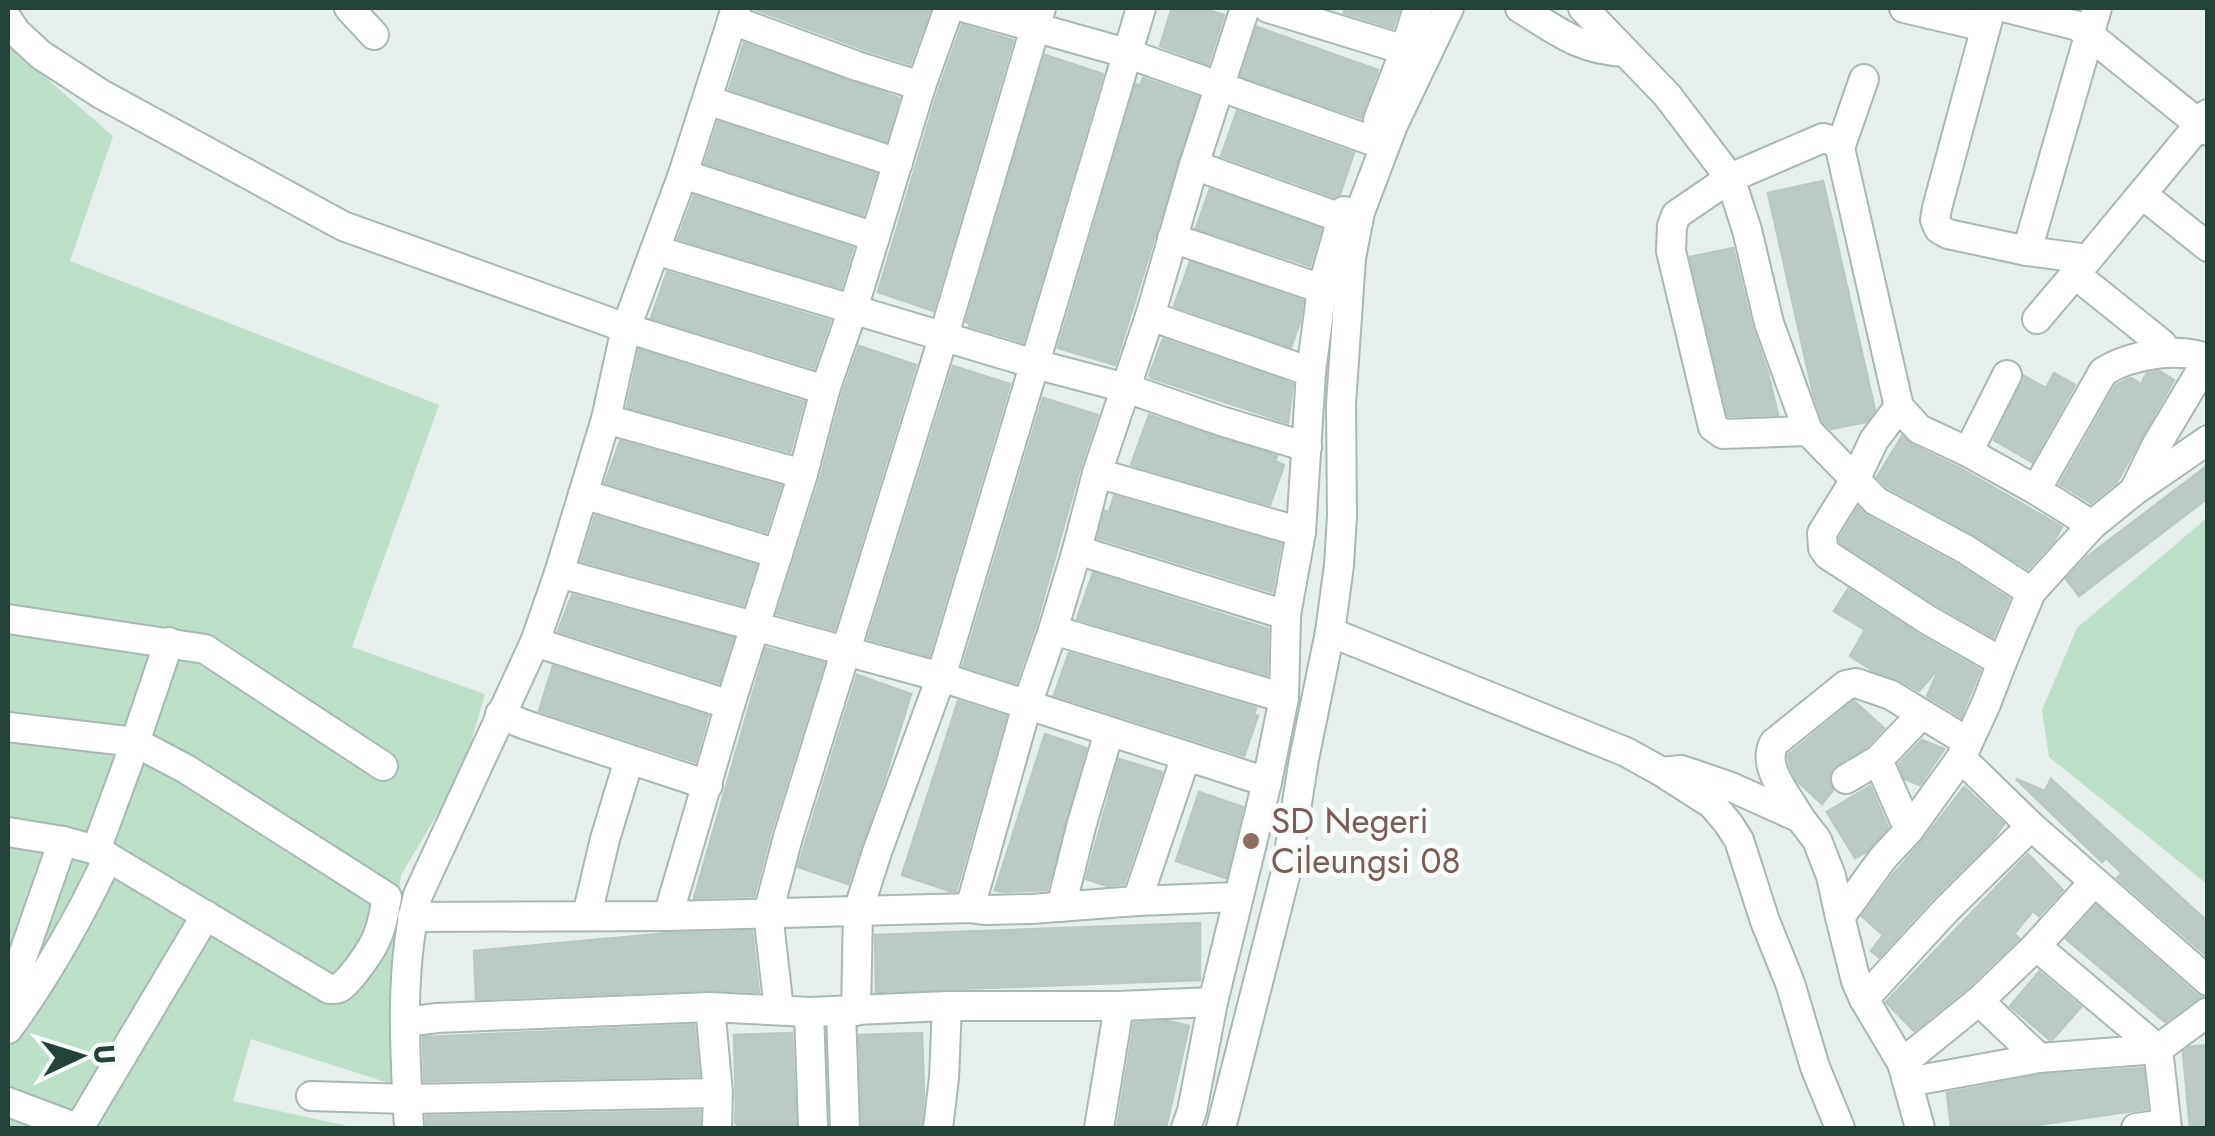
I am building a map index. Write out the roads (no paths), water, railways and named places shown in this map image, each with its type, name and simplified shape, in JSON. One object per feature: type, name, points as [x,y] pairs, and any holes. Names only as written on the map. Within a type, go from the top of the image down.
[{"type":"street","points":[[349,8],[374,35]]},
{"type":"street","points":[[668,916],[803,474],[824,390],[949,8]]},
{"type":"street","points":[[966,8],[1039,18],[1370,140]]},
{"type":"street","points":[[844,1128],[858,912],[941,677],[1140,8]]},
{"type":"street","points":[[970,908],[1097,473],[1245,8]]},
{"type":"street","points":[[1268,8],[1331,17],[1405,50]]},
{"type":"street","points":[[1186,1128],[1268,782],[1284,698],[1286,615],[1301,532],[1322,289],[1341,218],[1418,8]]},
{"type":"street","points":[[1221,1128],[1286,872],[1330,632],[1341,533],[1341,404],[1350,258],[1360,212],[1393,125],[1448,8]]},
{"type":"street","points":[[1520,8],[1588,48],[1625,52]]},
{"type":"street","points":[[1583,8],[1668,96],[1730,178],[1769,323],[1808,431],[1876,501],[1965,549],[2031,592]]},
{"type":"street","points":[[1904,8],[1988,17],[1935,220],[1939,230],[2081,260],[2082,267],[2162,344]]},
{"type":"street","points":[[2007,8],[2078,26],[2093,20]]},
{"type":"street","points":[[409,1128],[406,967],[415,906],[535,642],[606,420],[626,328],[683,174],[734,14],[857,66],[921,86]]},
{"type":"street","points":[[779,1010],[768,913],[1039,18]]},
{"type":"street","points":[[8,20],[41,55],[101,94],[344,226],[626,328],[824,390]]},
{"type":"street","points":[[2027,250],[2093,20]]},
{"type":"street","points":[[2037,320],[2205,123],[2093,20]]},
{"type":"street","points":[[1840,148],[1864,78]]},
{"type":"street","points":[[707,100],[898,162]]},
{"type":"street","points":[[1808,431],[1723,434],[1713,426],[1670,238],[1676,215],[1730,178],[1822,138],[1834,141],[1840,148],[1900,407],[1919,428],[2036,490],[2092,525]]},
{"type":"street","points":[[1194,165],[1341,218]]},
{"type":"street","points":[[683,174],[875,237]]},
{"type":"street","points":[[2142,195],[2208,247]]},
{"type":"street","points":[[1172,238],[1322,289]]},
{"type":"street","points":[[655,250],[1126,388],[1306,447]]},
{"type":"street","points":[[1150,316],[1312,372]]},
{"type":"street","points":[[2036,490],[2103,372],[2131,361],[2181,351],[2208,360],[2134,491]]},
{"type":"street","points":[[1968,452],[2008,375]]},
{"type":"street","points":[[1900,407],[1874,440],[1822,533],[1824,548],[1828,555],[1928,620],[2002,662]]},
{"type":"street","points":[[606,420],[803,474]]},
{"type":"street","points":[[1840,918],[1883,858],[1910,830],[1964,750],[2031,592],[2092,525],[2208,440]]},
{"type":"street","points":[[1097,473],[1301,532]]},
{"type":"street","points":[[583,494],[778,554]]},
{"type":"street","points":[[1077,550],[1286,615]]},
{"type":"street","points":[[560,572],[941,677],[1268,782]]},
{"type":"street","points":[[8,619],[205,649],[383,766]]},
{"type":"street","points":[[1053,630],[1284,698]]},
{"type":"street","points":[[1330,632],[1626,752],[1712,804],[1739,840],[1790,983],[1832,1126]]},
{"type":"street","points":[[8,1029],[67,934],[102,853],[169,642]]},
{"type":"street","points":[[535,642],[730,705]]},
{"type":"street","points":[[1920,1128],[1905,1072],[1856,981],[1830,876],[1816,840],[1771,768],[1769,754],[1774,742],[1846,685],[1856,683],[1890,694],[1964,750],[2031,826],[2208,981]]},
{"type":"street","points":[[500,714],[708,785]]},
{"type":"street","points":[[1846,780],[1878,760],[1921,715]]},
{"type":"street","points":[[8,727],[136,742],[186,769],[387,896],[415,906],[668,916],[1008,910],[1238,898]]},
{"type":"street","points":[[1062,906],[1109,732]]},
{"type":"street","points":[[1137,901],[1186,756]]},
{"type":"street","points":[[587,915],[605,838],[630,760]]},
{"type":"street","points":[[1878,760],[1910,830]]},
{"type":"street","points":[[1662,772],[1682,770],[1696,774],[1800,818]]},
{"type":"street","points":[[1864,999],[2031,826]]},
{"type":"street","points":[[8,832],[64,840],[102,853],[322,986],[336,990],[378,937],[387,896]]},
{"type":"street","points":[[8,998],[64,840]]},
{"type":"street","points":[[1905,1072],[2036,946],[2094,882]]},
{"type":"street","points":[[8,1102],[78,1128],[206,915]]},
{"type":"street","points":[[2036,946],[2158,1049],[2166,1126],[2136,1128]]},
{"type":"street","points":[[405,1022],[710,1006],[809,1012],[1213,1002]]},
{"type":"street","points":[[1979,1002],[2039,1058]]},
{"type":"street","points":[[710,1006],[718,1093],[717,1128]]},
{"type":"street","points":[[938,1128],[946,1006]]},
{"type":"street","points":[[1098,1128],[1119,1006]]},
{"type":"street","points":[[809,1012],[813,1128]]},
{"type":"street","points":[[1905,1072],[2158,1049],[2208,1012]]},
{"type":"street","points":[[311,1096],[407,1100],[718,1093]]},
{"type":"place","name":"SD Negeri Cileungsi 08","points":[[1251,841]]}]
